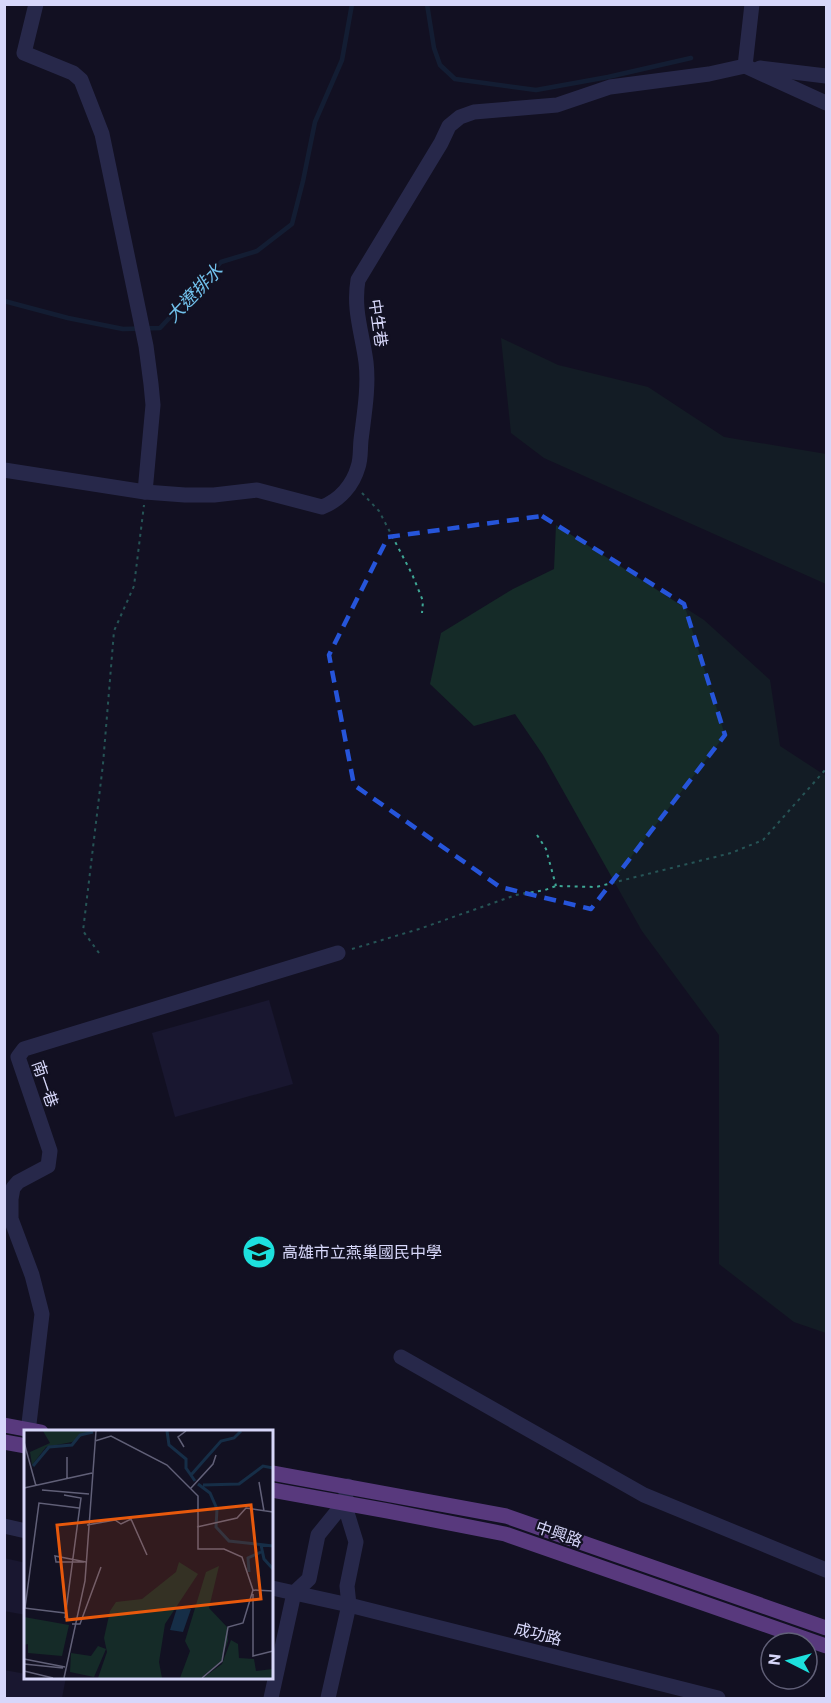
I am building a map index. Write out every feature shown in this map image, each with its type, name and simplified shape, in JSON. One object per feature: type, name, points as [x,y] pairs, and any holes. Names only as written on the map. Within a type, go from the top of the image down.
[{"type":"main road","points":[[4,1425],[27,1430]]},
{"type":"main road","points":[[4,1442],[24,1446]]},
{"type":"main road","name":"中興路","points":[[273,1473],[506,1516],[826,1628]]},
{"type":"main road","name":"中興路","points":[[273,1490],[505,1534],[826,1646]]},
{"type":"lane","points":[[36,4],[24,53],[73,73],[81,80],[102,134],[146,346],[153,405],[145,492]]},
{"type":"lane","points":[[752,4],[745,66],[826,103]]},
{"type":"lane","name":"中生巷","points":[[4,470],[145,492],[214,495],[257,490],[322,507],[332,503],[342,495],[358,467],[366,399],[366,364],[356,313],[358,280],[441,144],[449,126],[460,117],[474,112],[557,105],[610,87],[709,74],[745,66],[826,76]]},
{"type":"lane","name":"南一巷","points":[[32,1430],[42,1314],[32,1275],[11,1219],[11,1198],[13,1188],[18,1182],[48,1166],[50,1151],[18,1057],[24,1049],[338,953]]},
{"type":"lane","points":[[402,1357],[644,1495],[826,1570]]},
{"type":"lane","points":[[271,1698],[294,1593],[309,1579],[318,1535],[344,1503],[348,1486]]},
{"type":"lane","points":[[328,1698],[349,1605],[347,1586],[356,1542],[344,1503]]},
{"type":"lane","points":[[4,1526],[24,1531]]},
{"type":"lane","name":"成功路","points":[[273,1588],[349,1605],[718,1698]]},
{"type":"path","points":[[351,482],[379,511],[412,574],[423,601],[422,613]]},
{"type":"path","points":[[99,952],[83,931],[103,764],[114,631],[134,586],[145,492]]},
{"type":"path","points":[[338,953],[419,929],[516,895],[556,886],[596,887],[731,853],[763,840],[826,769]]},
{"type":"path","points":[[537,835],[546,849],[556,886]]},
{"type":"highlighted area","points":[[542,516],[684,604],[725,735],[591,909],[500,887],[354,785],[329,655],[388,537]]},
{"type":"green space","points":[[501,338],[558,365],[648,387],[724,437],[826,454],[826,584],[544,458],[511,433]]},
{"type":"green space","points":[[556,525],[704,620],[770,680],[780,746],[826,776],[826,1333],[794,1322],[719,1264],[719,1035],[642,931],[543,755],[515,714],[474,726],[430,684],[441,633],[513,589],[554,569]]},
{"type":"building","points":[[269,1000],[293,1084],[175,1117],[152,1033]]},
{"type":"building","points":[[4,1558],[24,1563],[24,1615],[4,1611]]},
{"type":"building","points":[[4,1670],[24,1674],[24,1679],[66,1679],[62,1698],[4,1698]]},
{"type":"waterway","name":"大遼排水","points":[[4,301],[68,318],[123,329],[160,328],[221,262],[257,251],[292,224],[315,122],[342,60],[352,4]]},
{"type":"waterway","points":[[427,4],[434,48],[440,65],[455,79],[536,90],[608,77],[691,58]]},
{"type":"place","name":"高雄市立燕巢國民中學","points":[[259,1252]]}]
